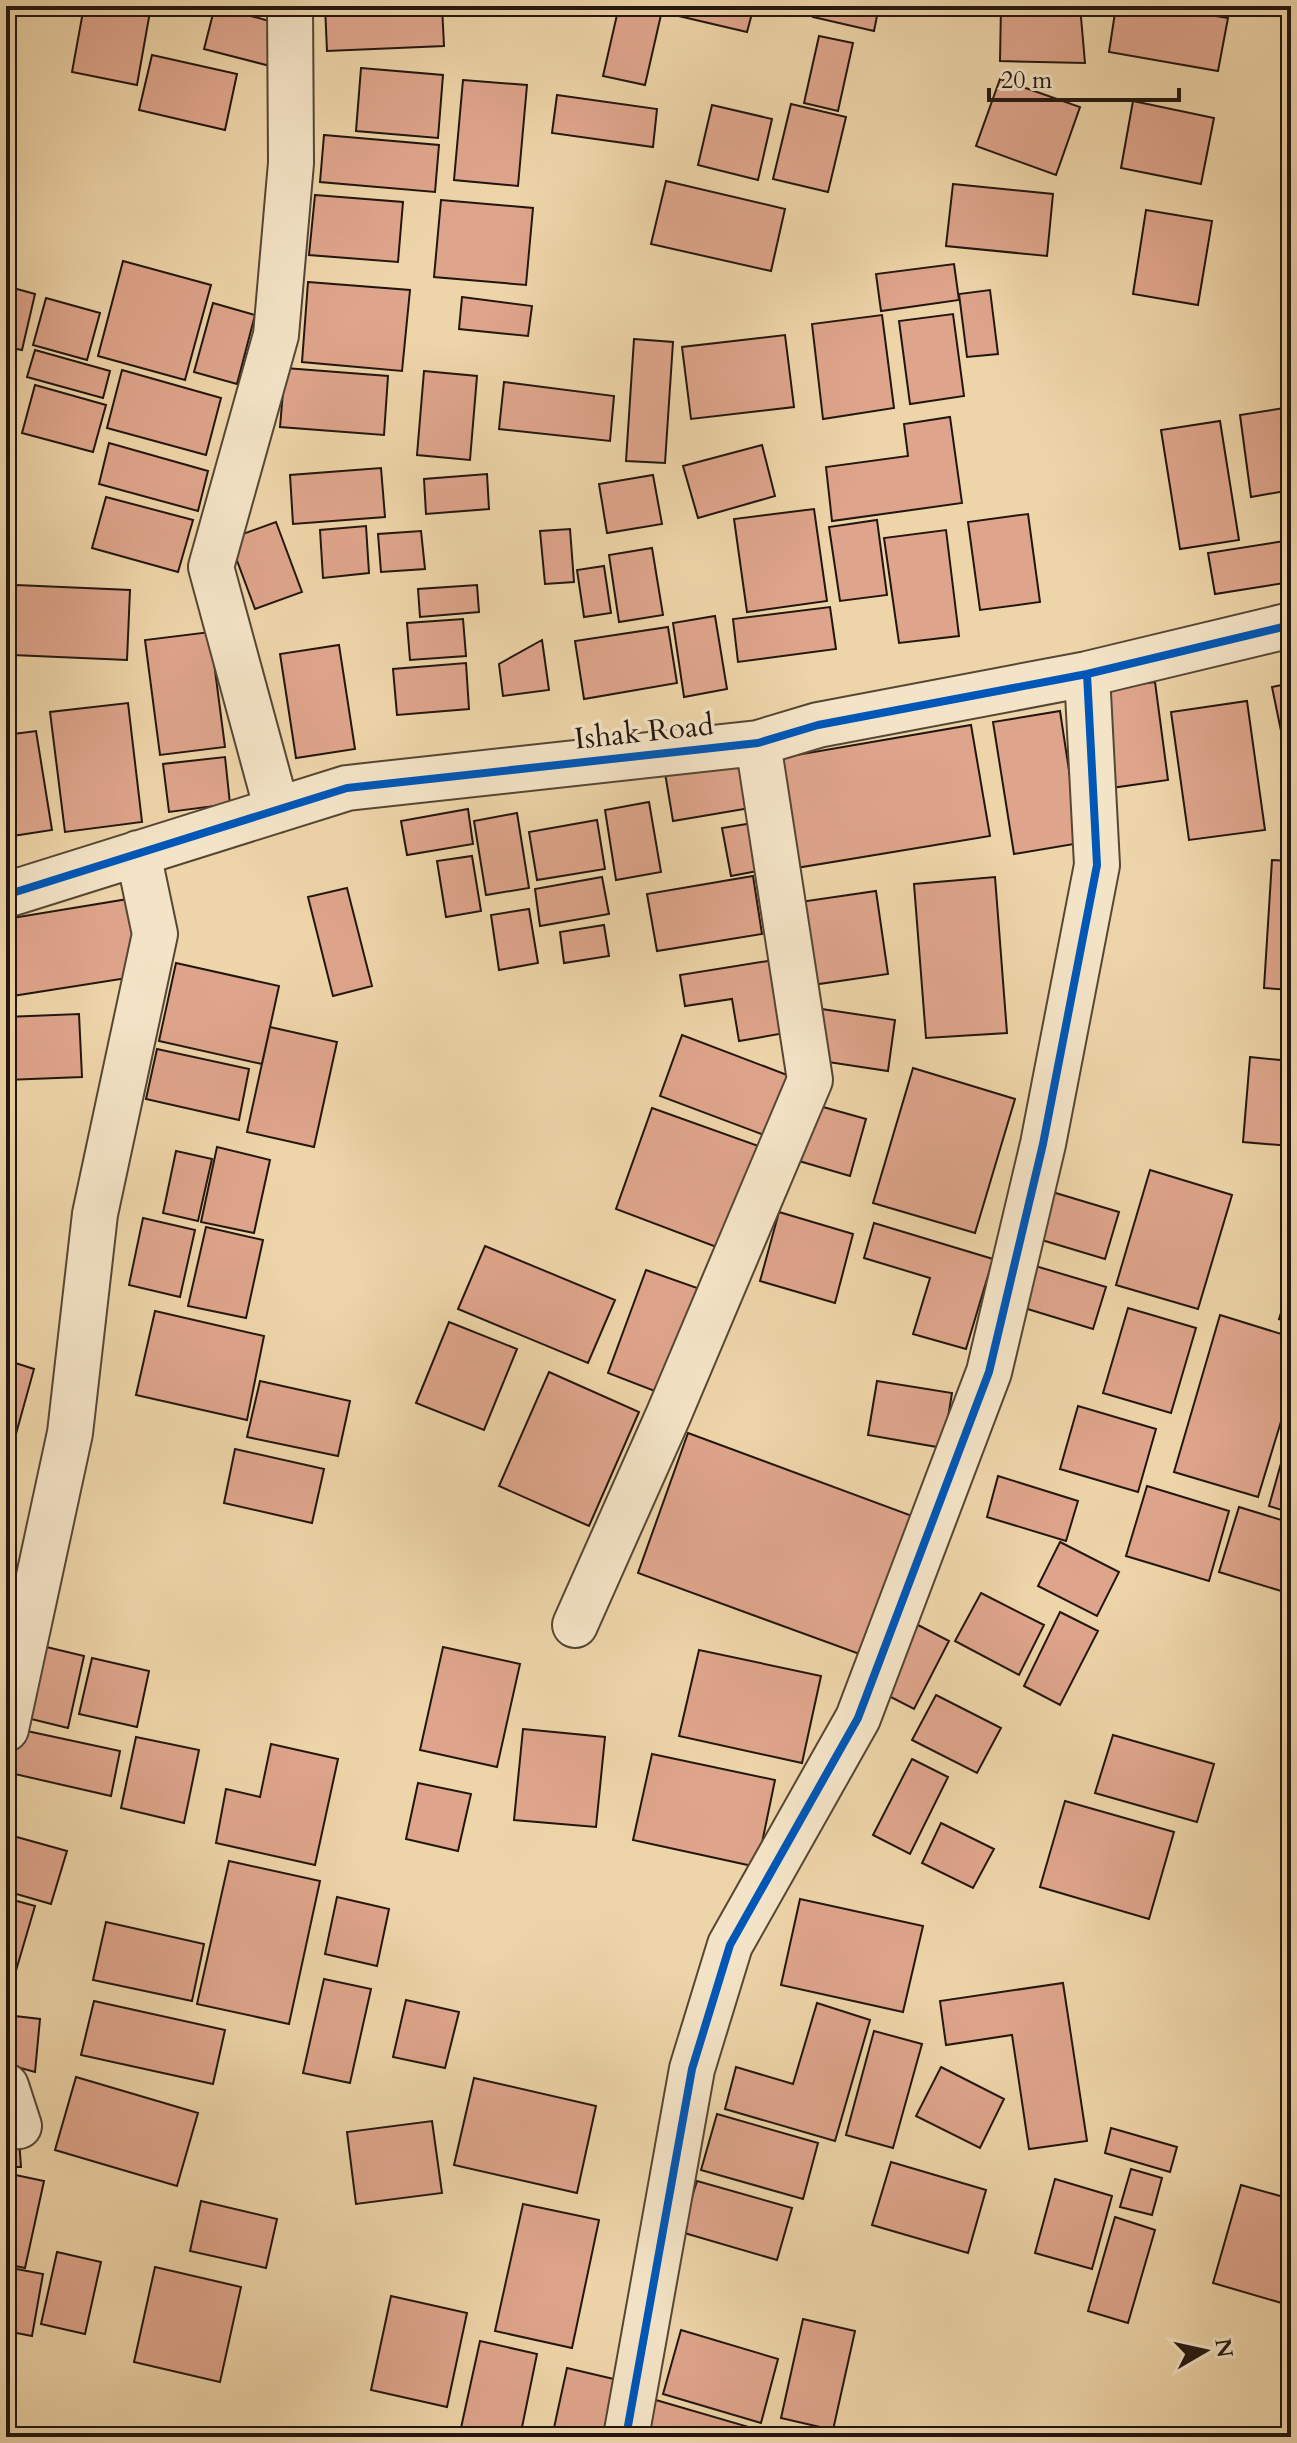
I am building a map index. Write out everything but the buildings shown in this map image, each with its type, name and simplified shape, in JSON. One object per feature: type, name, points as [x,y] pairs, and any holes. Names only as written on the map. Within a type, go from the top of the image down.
[{"type":"street","points":[[277,810],[211,567],[276,335],[291,163],[290,6]]},
{"type":"street","name":"Ishak Road","points":[[6,895],[347,788],[758,743],[818,725],[1087,674],[1291,625]]},
{"type":"street","points":[[626,2437],[692,2069],[730,1945],[858,1718],[989,1372],[1043,1144],[1097,865],[1087,674]]},
{"type":"street","points":[[575,1625],[668,1416],[810,1080],[758,743]]},
{"type":"street","points":[[6,1729],[70,1433],[95,1214],[155,934],[138,853]]},
{"type":"street","points":[[6,2086],[19,2126],[6,2127]]},
{"type":"cycle path","points":[[6,895],[347,788],[758,743],[818,725],[1087,674],[1291,625]]},
{"type":"cycle path","points":[[626,2437],[692,2069],[730,1945],[858,1718],[989,1372],[1043,1144],[1097,865],[1087,674]]}]
